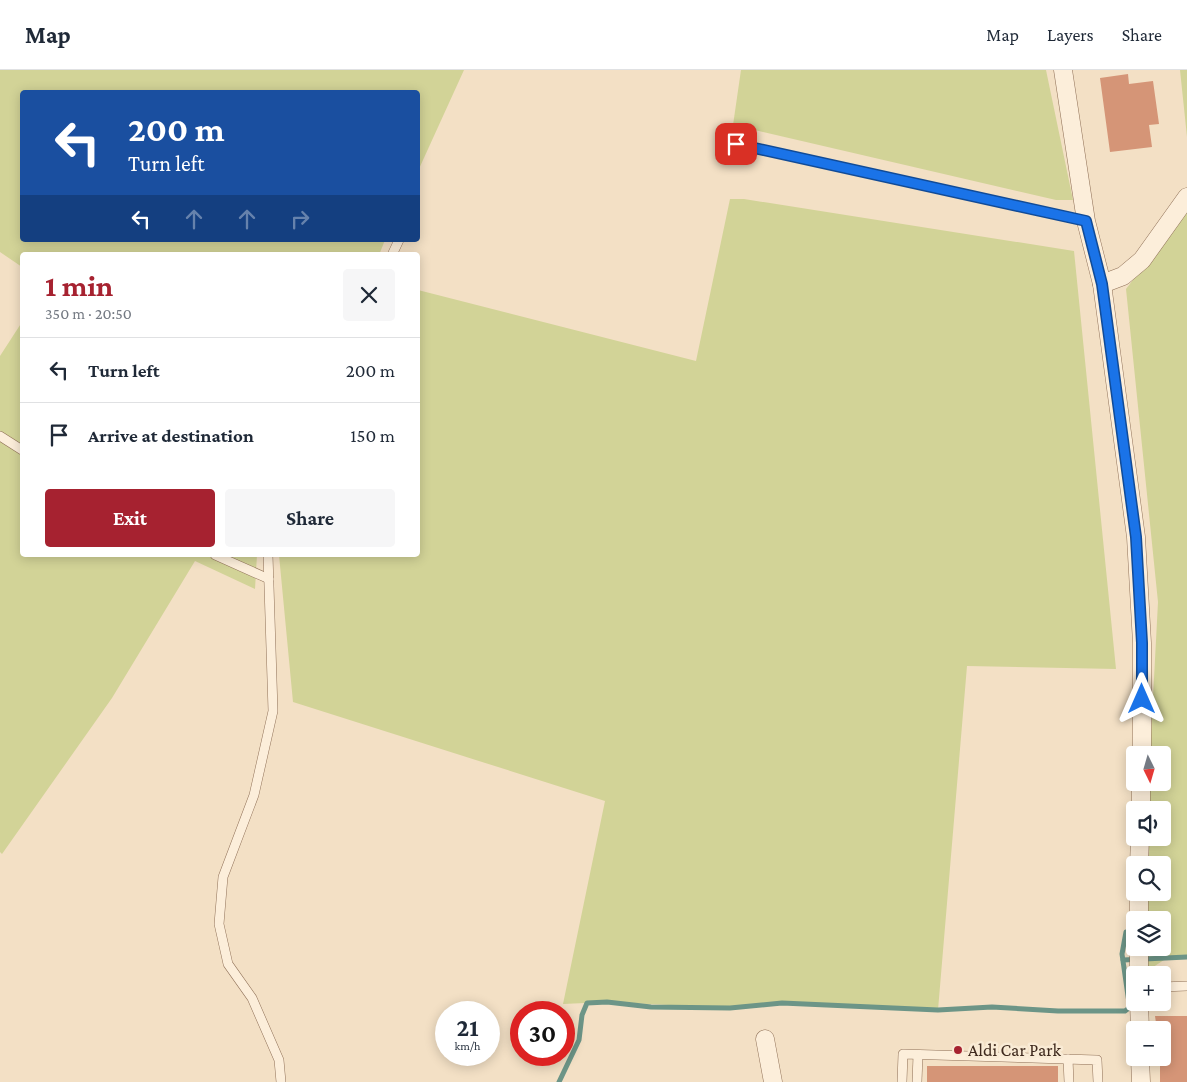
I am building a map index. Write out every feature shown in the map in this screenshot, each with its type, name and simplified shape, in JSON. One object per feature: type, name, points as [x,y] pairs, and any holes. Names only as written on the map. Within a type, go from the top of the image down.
[{"type":"street","points":[[1063,70],[1086,221],[1102,284],[1136,537],[1142,643],[1142,746]]},
{"type":"street","points":[[1102,284],[1123,276],[1142,260],[1187,197]]},
{"type":"street","points":[[765,1039],[773,1082]]},
{"type":"street","points":[[1140,1066],[1140,1082]]},
{"type":"lane","points":[[736,144],[1086,221]]},
{"type":"lane","points":[[0,436],[20,449]]},
{"type":"lane","points":[[220,557],[269,579]]},
{"type":"lane","points":[[268,557],[274,711],[254,795],[223,876],[219,924],[228,964],[252,998],[279,1060],[281,1082]]},
{"type":"lane","points":[[1171,987],[1187,986]]},
{"type":"lane","points":[[902,1082],[903,1054],[1097,1060],[1098,1082]]},
{"type":"lane","points":[[917,1082],[918,1055]]},
{"type":"lane","points":[[1068,1059],[1069,1082]]},
{"type":"green space","points":[[0,70],[464,70],[420,167],[420,90],[20,90],[20,242],[384,242],[380,252],[20,252],[20,266],[0,252]]},
{"type":"green space","points":[[741,70],[1046,70],[1073,200],[1056,200],[733,125]]},
{"type":"green space","points":[[1180,70],[1187,70],[1187,137]]},
{"type":"green space","points":[[730,199],[744,199],[1074,251],[1116,669],[967,666],[938,1010],[782,1003],[730,1008],[607,1002],[575,1003],[575,1001],[564,1001],[605,801],[293,702],[279,557],[420,557],[420,291],[696,361]]},
{"type":"green space","points":[[1187,209],[1187,957],[1167,958],[1155,966],[1144,966],[1144,956],[1171,956],[1171,911],[1145,911],[1145,901],[1171,901],[1171,856],[1145,856],[1146,846],[1171,846],[1171,801],[1148,801],[1149,791],[1171,791],[1171,746],[1150,746],[1158,602],[1126,289]]},
{"type":"green space","points":[[20,325],[20,557],[257,557],[255,589],[195,561],[112,698],[2,854],[0,852],[0,356]]},
{"type":"building","points":[[1128,74],[1129,84],[1153,81],[1159,124],[1149,125],[1152,147],[1110,152],[1100,78]]},
{"type":"building","points":[[1155,1016],[1187,1016],[1187,1082],[1160,1082],[1160,1066],[1171,1066],[1171,1021],[1156,1021]]},
{"type":"building","points":[[927,1066],[1058,1066],[1058,1082],[927,1082]]},
{"type":"waterway","points":[[559,1082],[579,1040],[582,1015],[587,1003],[607,1002],[651,1007],[730,1008],[782,1003],[938,1010],[992,1007],[1058,1011],[1125,1011],[1129,1008],[1122,954],[1126,932]]},
{"type":"waterway","points":[[1123,960],[1187,957]]},
{"type":"place","name":"Aldi Car Park","points":[[958,1050]]},
{"type":"route","points":[[736,144],[1086,221],[1102,284],[1136,537],[1142,643],[1142,699]]}]
